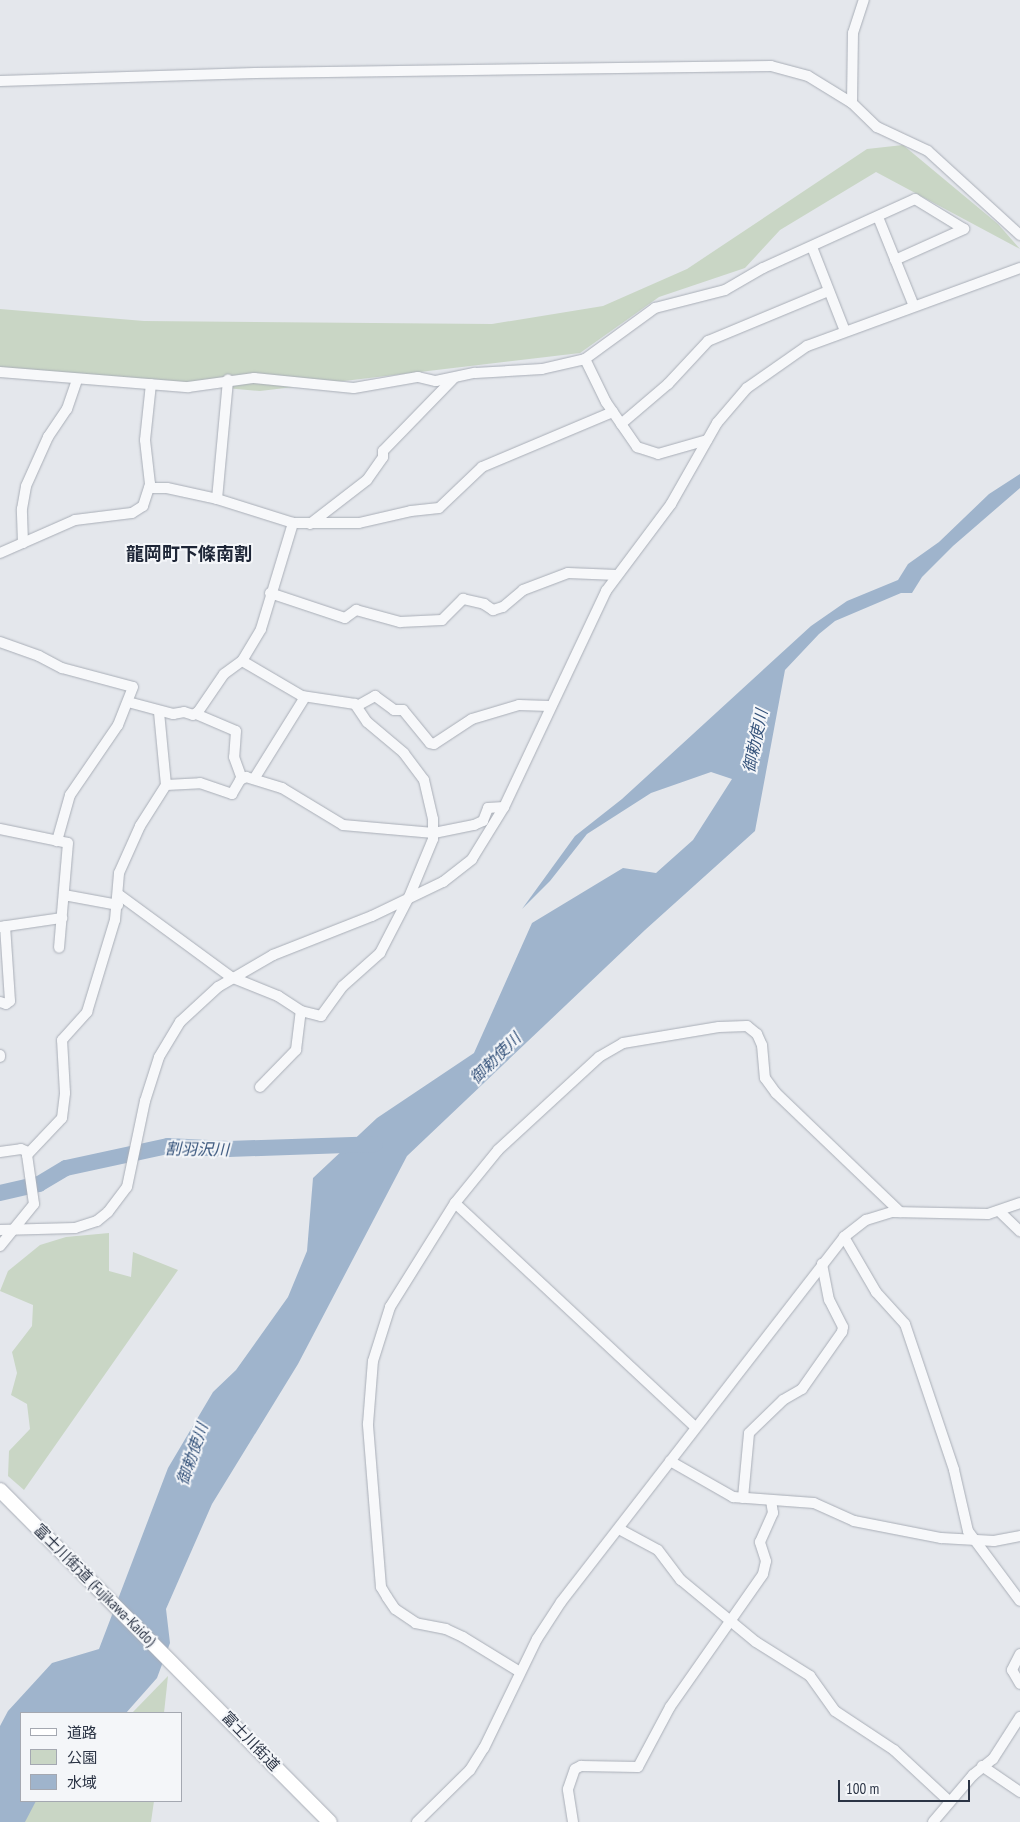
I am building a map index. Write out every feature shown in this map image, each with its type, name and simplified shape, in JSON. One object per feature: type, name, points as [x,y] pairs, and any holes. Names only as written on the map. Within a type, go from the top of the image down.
[{"type":"main road","name":"富士川街道 (Fujikawa-Kaido)","points":[[0,1490],[171,1661]]},
{"type":"main road","name":"富士川街道","points":[[171,1661],[330,1822]]},
{"type":"street","points":[[852,103],[853,33],[864,0]]},
{"type":"street","points":[[0,81],[255,73],[771,66],[808,76],[852,103],[877,127],[928,151],[1020,235]]},
{"type":"street","points":[[0,372],[77,380],[188,387],[228,380],[254,378],[354,388],[418,377],[436,381],[475,373],[542,369],[585,359],[655,308],[725,290],[915,199],[964,229],[895,260]]},
{"type":"street","points":[[878,217],[914,306]]},
{"type":"street","points":[[812,247],[845,331]]},
{"type":"street","points":[[0,1230],[75,1228],[97,1221],[108,1212],[127,1187],[143,1109],[159,1057],[180,1022],[231,977],[273,955],[443,882],[472,859],[504,807],[549,706],[592,618],[617,576],[671,504],[707,440],[733,402],[766,372],[807,346],[1020,268]]},
{"type":"street","points":[[621,424],[668,384],[708,341],[828,291]]},
{"type":"street","points":[[585,359],[613,412],[637,447],[658,454],[707,440]]},
{"type":"street","points":[[310,524],[367,480],[383,456],[383,451],[454,378]]},
{"type":"street","points":[[23,543],[22,509],[26,486],[48,437],[67,409],[77,380]]},
{"type":"street","points":[[217,498],[228,380]]},
{"type":"street","points":[[0,553],[80,519],[138,510],[149,488],[150,467],[145,440],[151,384]]},
{"type":"street","points":[[149,488],[168,488],[217,498],[293,523],[359,524],[411,511],[439,508],[482,467],[613,412]]},
{"type":"street","points":[[196,714],[224,674],[242,661],[261,629],[270,593],[293,523]]},
{"type":"street","points":[[270,593],[345,618],[356,610],[400,622],[442,620],[463,599],[493,610],[503,607],[523,590],[568,573],[617,576]]},
{"type":"street","points":[[0,642],[40,656],[62,668],[133,687],[118,725],[70,795],[57,841]]},
{"type":"street","points":[[242,661],[280,686],[305,697],[357,706],[375,696],[394,710],[403,710],[434,744],[472,719],[520,705],[549,706]]},
{"type":"street","points":[[254,779],[305,697]]},
{"type":"street","points":[[128,702],[159,712],[196,714],[236,730],[234,757],[242,778]]},
{"type":"street","points":[[118,894],[231,977],[278,996],[301,1011],[321,1016],[343,986],[380,952],[409,897],[434,833],[433,819],[420,771],[404,753],[367,722],[357,706]]},
{"type":"street","points":[[0,1246],[34,1204],[35,1198],[27,1165],[28,1152],[58,1126],[62,1118],[65,1093],[62,1040],[87,1012],[118,905],[119,873],[126,854],[166,784],[159,712]]},
{"type":"street","points":[[242,778],[254,779],[307,800],[343,824],[434,833],[474,825],[483,821],[488,808],[504,807]]},
{"type":"street","points":[[166,784],[200,783],[232,794],[242,778]]},
{"type":"street","points":[[0,829],[68,844],[59,948]]},
{"type":"street","points":[[64,895],[118,905]]},
{"type":"street","points":[[0,1002],[6,1004],[10,1001],[3,926],[62,918]]},
{"type":"street","points":[[260,1087],[296,1050],[301,1011]]},
{"type":"street","points":[[520,1672],[463,1637],[446,1629],[416,1624],[404,1617],[395,1609],[381,1587],[368,1424],[373,1361],[390,1306],[455,1203],[512,1134],[611,1049],[634,1041],[719,1027],[747,1026],[758,1034],[762,1045],[765,1078],[776,1093],[900,1212]]},
{"type":"street","points":[[0,1152],[21,1149],[28,1152]]},
{"type":"street","points":[[455,1203],[695,1427]]},
{"type":"street","points":[[416,1822],[470,1770],[484,1748],[520,1672],[549,1619],[695,1427],[844,1237],[866,1220],[900,1212],[964,1215],[1000,1212],[1020,1203]]},
{"type":"street","points":[[1000,1212],[1020,1231]]},
{"type":"street","points":[[844,1237],[876,1292],[905,1324],[954,1470],[955,1483],[974,1541],[1020,1602]]},
{"type":"street","points":[[743,1498],[749,1433],[783,1400],[802,1389],[842,1332],[843,1327],[829,1300],[822,1264]]},
{"type":"street","points":[[670,1461],[733,1497],[814,1503],[854,1522],[974,1541],[1020,1536]]},
{"type":"street","points":[[573,1822],[568,1788],[575,1769],[581,1766],[638,1767],[670,1707],[732,1622],[766,1568],[760,1542],[773,1513],[771,1500]]},
{"type":"street","points":[[619,1528],[658,1550],[681,1580],[756,1642],[810,1676],[835,1711],[894,1750],[950,1802]]},
{"type":"street","points":[[1020,1654],[1012,1670],[1020,1684]]},
{"type":"street","points":[[933,1822],[982,1766],[993,1759],[1020,1717]]},
{"type":"street","points":[[982,1766],[1020,1792]]},
{"type":"green space","points":[[903,145],[998,224],[1020,249],[876,172],[780,230],[745,268],[659,297],[580,353],[260,391],[0,368],[0,309],[144,321],[492,324],[603,306],[687,269],[867,149]]},
{"type":"green space","points":[[109,1233],[109,1271],[131,1277],[133,1252],[178,1270],[24,1490],[8,1476],[9,1451],[30,1429],[27,1404],[11,1395],[17,1373],[12,1352],[32,1326],[33,1305],[0,1291],[8,1271],[40,1245],[66,1237]]},
{"type":"green space","points":[[168,1676],[164,1712],[133,1712]]},
{"type":"green space","points":[[0,1752],[20,1802],[154,1802],[151,1822],[0,1822]]},
{"type":"water","name":"御勅使川","points":[[1020,474],[1020,488],[953,546],[922,577],[912,593],[901,593],[835,621],[819,634],[785,670],[755,831],[645,930],[407,1156],[298,1364],[212,1504],[166,1609],[170,1643],[157,1678],[127,1712],[20,1712],[20,1802],[35,1802],[25,1822],[0,1822],[0,1726],[8,1711],[52,1663],[99,1649],[168,1468],[213,1392],[236,1370],[288,1297],[307,1251],[313,1178],[377,1118],[474,1053],[532,923],[623,868],[656,873],[693,840],[732,779],[711,772],[651,793],[587,834],[550,881],[522,909],[575,836],[622,799],[811,626],[847,601],[898,580],[908,564],[939,542],[989,494]]},
{"type":"waterway","name":"割羽沢川","points":[[0,1193],[39,1184],[66,1168],[168,1146],[228,1149],[375,1144]]},
{"type":"district","name":"龍岡町下條南割","points":[[189,554]]}]
